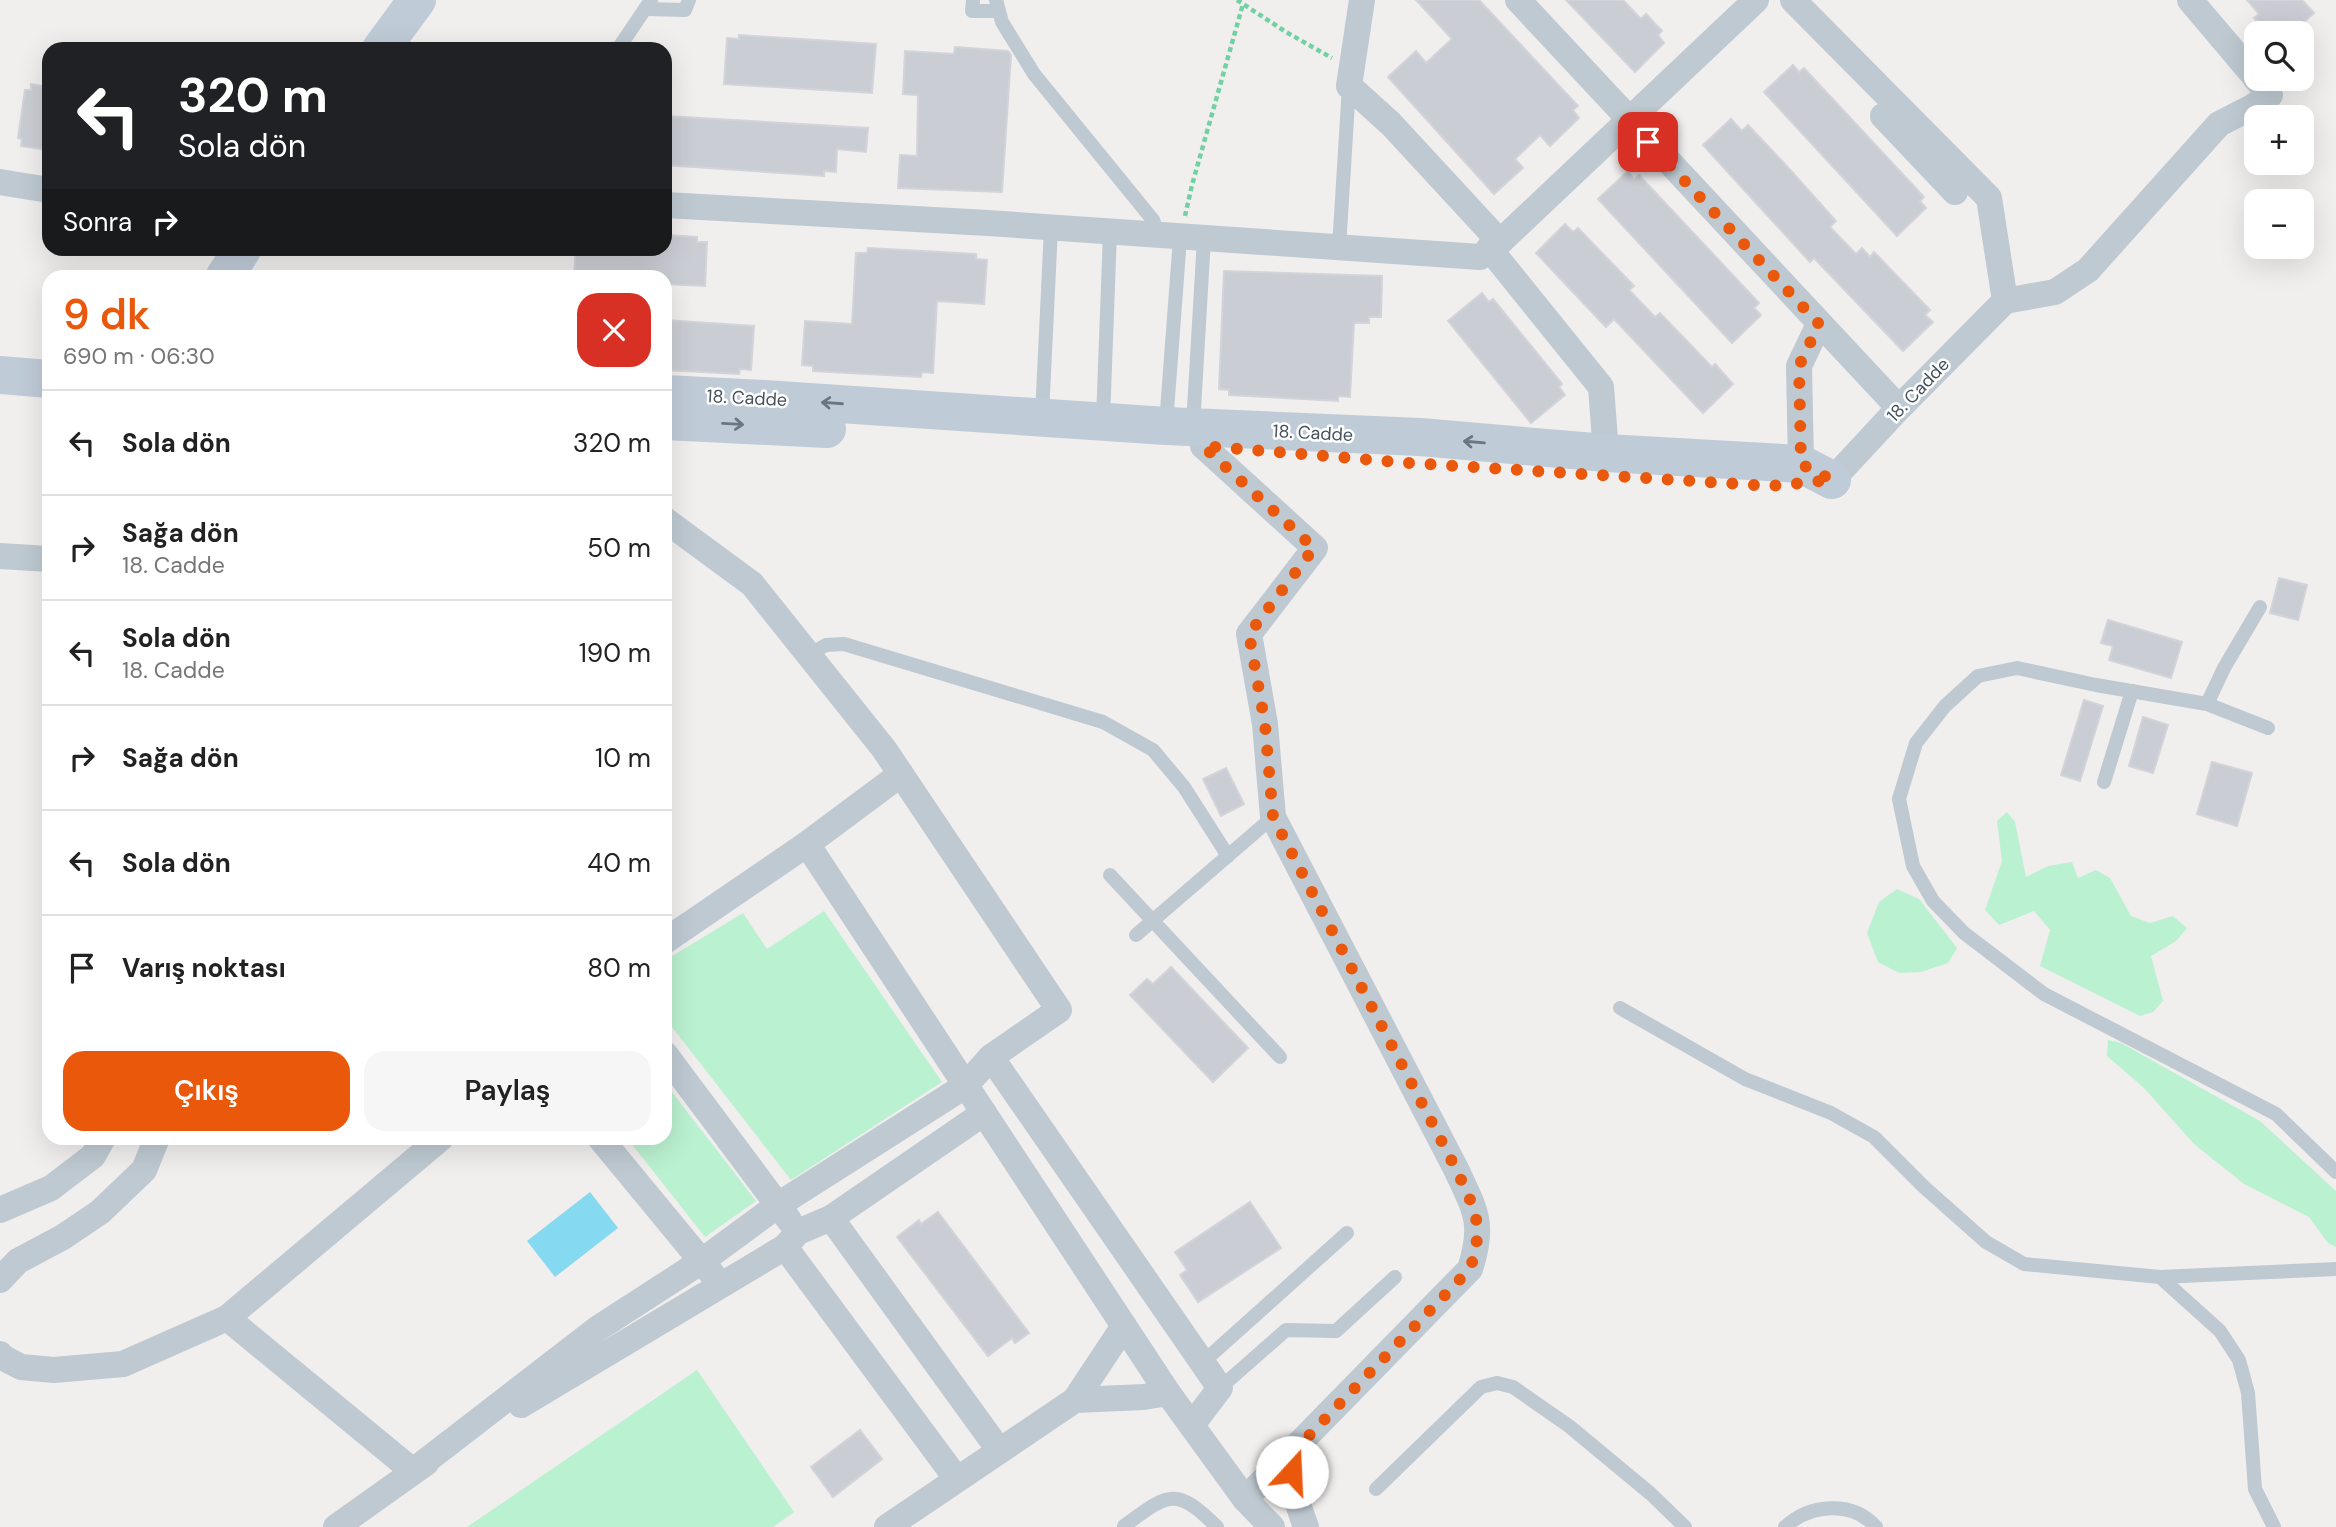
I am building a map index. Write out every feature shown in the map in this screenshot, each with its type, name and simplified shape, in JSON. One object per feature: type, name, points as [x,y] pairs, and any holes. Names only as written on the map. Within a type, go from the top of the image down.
[{"type":"street","points":[[386,42],[417,0]]},
{"type":"street","points":[[1362,0],[1350,78],[1495,245],[1601,387],[1606,453]]},
{"type":"street","points":[[1518,0],[1899,408]]},
{"type":"street","points":[[672,205],[1480,257],[1630,121],[1756,0]]},
{"type":"street","points":[[1774,0],[1955,192]]},
{"type":"street","points":[[1793,0],[1989,198],[2006,301],[2055,292],[2088,270],[2219,124],[2270,95],[2267,91]]},
{"type":"street","points":[[2190,0],[2244,64]]},
{"type":"street","points":[[0,183],[42,189]]},
{"type":"street","name":"18. Cadde","points":[[672,394],[765,398],[1103,422],[1424,464],[1770,486],[1816,472],[1899,408],[2006,301]]},
{"type":"street","points":[[1816,472],[1799,366],[1819,324]]},
{"type":"street","points":[[0,375],[42,378]]},
{"type":"street","name":"18. Cadde","points":[[672,421],[1420,437],[1816,472]]},
{"type":"street","points":[[1187,433],[1314,548],[1249,634],[1265,724],[1273,817],[1456,1169],[1476,1212],[1479,1229],[1470,1269],[1245,1499]]},
{"type":"street","points":[[336,1527],[597,1329],[702,1261],[778,1205],[965,1086],[991,1057],[1059,1010],[901,774],[752,583],[672,525]]},
{"type":"street","points":[[0,556],[42,559]]},
{"type":"street","points":[[672,936],[807,844],[901,774]]},
{"type":"street","points":[[807,844],[1167,1393],[1245,1499],[1272,1527]]},
{"type":"street","points":[[991,1057],[1220,1388],[1192,1426]]},
{"type":"street","points":[[672,1063],[778,1205],[792,1240],[956,1478]]},
{"type":"street","points":[[413,1471],[792,1240],[831,1219],[984,1113]]},
{"type":"street","points":[[1020,1171],[1053,1144]]},
{"type":"street","points":[[0,1210],[51,1188],[93,1156],[99,1145]]},
{"type":"street","points":[[0,1280],[18,1261],[63,1237],[100,1212],[144,1170],[154,1145]]},
{"type":"street","points":[[0,1354],[21,1367],[54,1370],[123,1364],[227,1318],[433,1145]]},
{"type":"street","points":[[606,1145],[721,1284]]},
{"type":"street","points":[[831,1219],[999,1450]]},
{"type":"street","points":[[227,1318],[413,1471]]},
{"type":"street","points":[[887,1527],[1075,1400],[1125,1326]]},
{"type":"street","points":[[1075,1400],[1144,1398],[1167,1393]]},
{"type":"street","points":[[1295,1450],[1292,1472],[1295,1497],[1306,1527]]},
{"type":"lane","points":[[623,42],[648,5],[685,10],[688,0]]},
{"type":"lane","points":[[973,0],[972,11],[998,5],[1002,22],[1034,74],[1153,220],[1181,237]]},
{"type":"lane","points":[[1339,247],[1350,78]]},
{"type":"lane","points":[[1042,419],[1051,228]]},
{"type":"lane","points":[[1103,422],[1110,232]]},
{"type":"lane","points":[[1181,237],[1187,433]]},
{"type":"lane","points":[[1181,237],[1187,433]]},
{"type":"lane","points":[[2207,704],[2224,668],[2260,607]]},
{"type":"lane","points":[[808,654],[826,645],[844,644],[1103,722],[1153,750],[1184,787],[1228,856]]},
{"type":"lane","points":[[2268,727],[2207,704],[2017,668],[1978,676],[1945,706],[1916,743],[1899,799],[1913,866],[1933,901],[1964,933],[2044,994],[2276,1114],[2336,1172]]},
{"type":"lane","points":[[2104,782],[2132,691]]},
{"type":"lane","points":[[1136,935],[1273,817]]},
{"type":"lane","points":[[1110,875],[1280,1057]]},
{"type":"lane","points":[[1620,1008],[1745,1079],[1831,1113],[1874,1137],[1924,1187],[1986,1242],[2024,1264],[2160,1277],[2336,1269]]},
{"type":"lane","points":[[1202,1363],[1347,1233]]},
{"type":"lane","points":[[1220,1388],[1286,1330],[1336,1331],[1395,1277]]},
{"type":"lane","points":[[2160,1277],[2220,1331],[2239,1360],[2248,1392],[2255,1489],[2274,1527]]},
{"type":"lane","points":[[1376,1489],[1481,1387],[1497,1383],[1513,1387],[1569,1426],[1651,1494],[1685,1527]]},
{"type":"lane","points":[[1124,1526],[1159,1500],[1174,1499],[1195,1505],[1217,1527]]},
{"type":"lane","points":[[1785,1527],[1794,1518],[1806,1513],[1832,1508],[1860,1515],[1876,1527]]},
{"type":"path","points":[[1237,0],[1350,78]]},
{"type":"path","points":[[1181,237],[1192,185],[1243,4]]},
{"type":"green space","points":[[2007,812],[2015,822],[2026,877],[2048,866],[2072,862],[2078,878],[2096,870],[2110,878],[2131,916],[2150,923],[2173,916],[2187,928],[2176,941],[2151,956],[2163,1001],[2153,1012],[2140,1016],[2040,966],[2050,930],[2034,911],[1999,925],[1985,910],[2002,861],[1997,821]]},
{"type":"green space","points":[[1897,889],[1919,899],[1957,948],[1948,963],[1921,972],[1899,973],[1878,962],[1867,933],[1879,902]]},
{"type":"green space","points":[[824,911],[942,1082],[791,1180],[672,1027],[672,956],[743,913],[767,949]]},
{"type":"green space","points":[[2108,1040],[2121,1043],[2260,1121],[2336,1191],[2336,1247],[2328,1243],[2309,1217],[2244,1184],[2194,1144],[2144,1088],[2107,1056]]},
{"type":"green space","points":[[672,1092],[756,1201],[705,1237],[633,1145],[672,1145]]},
{"type":"green space","points":[[697,1370],[794,1512],[773,1527],[467,1527]]},
{"type":"water","points":[[590,1192],[618,1228],[555,1277],[527,1241]]},
{"type":"building","points":[[1416,0],[1479,0],[1578,106],[1573,110],[1579,118],[1550,146],[1540,135],[1515,159],[1523,168],[1494,194],[1388,77],[1416,51],[1426,63],[1452,39]]},
{"type":"building","points":[[1566,0],[1623,0],[1641,19],[1646,14],[1662,31],[1658,35],[1664,43],[1635,72]]},
{"type":"building","points":[[2247,0],[2302,0],[2314,13],[2305,21],[2257,21],[2254,18],[2259,14]]},
{"type":"building","points":[[739,35],[876,44],[872,93],[724,84],[727,38],[739,39]]},
{"type":"building","points":[[955,47],[1008,51],[1011,55],[1002,192],[898,188],[900,155],[917,156],[918,95],[903,94],[905,51],[954,54]]},
{"type":"building","points":[[1793,65],[1799,72],[1804,68],[1924,197],[1920,201],[1926,208],[1897,236],[1764,92]]},
{"type":"building","points":[[31,84],[42,86],[42,149],[21,146],[22,139],[18,138],[25,90],[31,90]]},
{"type":"building","points":[[672,116],[868,128],[866,152],[837,149],[836,172],[824,171],[824,176],[672,165]]},
{"type":"building","points":[[1731,119],[1742,131],[1748,125],[1784,163],[1836,221],[1830,227],[1856,254],[1862,248],[1870,257],[1874,252],[1930,310],[1925,315],[1933,322],[1903,351],[1814,258],[1810,262],[1703,145]]},
{"type":"building","points":[[1628,171],[1634,179],[1639,175],[1759,303],[1754,308],[1761,315],[1732,343],[1598,199]]},
{"type":"building","points":[[1565,224],[1573,232],[1578,228],[1634,286],[1629,290],[1655,317],[1660,313],[1712,367],[1715,364],[1733,384],[1703,413],[1614,319],[1606,327],[1536,253]]},
{"type":"building","points":[[672,235],[697,237],[697,242],[707,242],[705,286],[672,284],[672,270],[574,270],[575,256],[672,256]]},
{"type":"building","points":[[868,248],[976,254],[976,259],[987,260],[984,304],[937,301],[933,373],[922,372],[921,377],[813,371],[813,366],[802,365],[805,321],[852,324],[856,253],[867,253]]},
{"type":"building","points":[[1224,271],[1382,276],[1381,317],[1369,317],[1369,323],[1354,323],[1350,397],[1338,396],[1338,401],[1229,395],[1229,390],[1219,389]]},
{"type":"building","points":[[1482,293],[1489,302],[1493,299],[1562,384],[1559,387],[1565,395],[1531,423],[1448,321]]},
{"type":"building","points":[[672,320],[754,326],[751,370],[740,369],[739,374],[672,370]]},
{"type":"building","points":[[2279,578],[2307,585],[2298,620],[2270,613]]},
{"type":"building","points":[[2108,620],[2182,642],[2171,678],[2109,660],[2113,646],[2101,643]]},
{"type":"building","points":[[2084,700],[2103,706],[2080,781],[2061,775]]},
{"type":"building","points":[[2143,717],[2168,725],[2153,773],[2129,766]]},
{"type":"building","points":[[2212,762],[2252,773],[2237,826],[2197,814]]},
{"type":"building","points":[[1226,768],[1244,804],[1221,816],[1203,779]]},
{"type":"building","points":[[1171,967],[1248,1048],[1213,1082],[1130,995],[1147,979],[1153,984]]},
{"type":"building","points":[[1250,1202],[1281,1248],[1198,1302],[1180,1275],[1187,1270],[1175,1252]]},
{"type":"building","points":[[938,1212],[1029,1333],[1015,1343],[1012,1338],[988,1356],[897,1237],[919,1220],[921,1224]]},
{"type":"building","points":[[860,1430],[882,1459],[833,1497],[811,1467]]},
{"type":"route","points":[[1292,1472],[1295,1450],[1470,1269],[1479,1229],[1476,1212],[1456,1169],[1273,817],[1265,724],[1249,634],[1314,548],[1203,446],[1410,463],[1770,486],[1832,480],[1801,464],[1799,366],[1819,324],[1648,142]]}]
